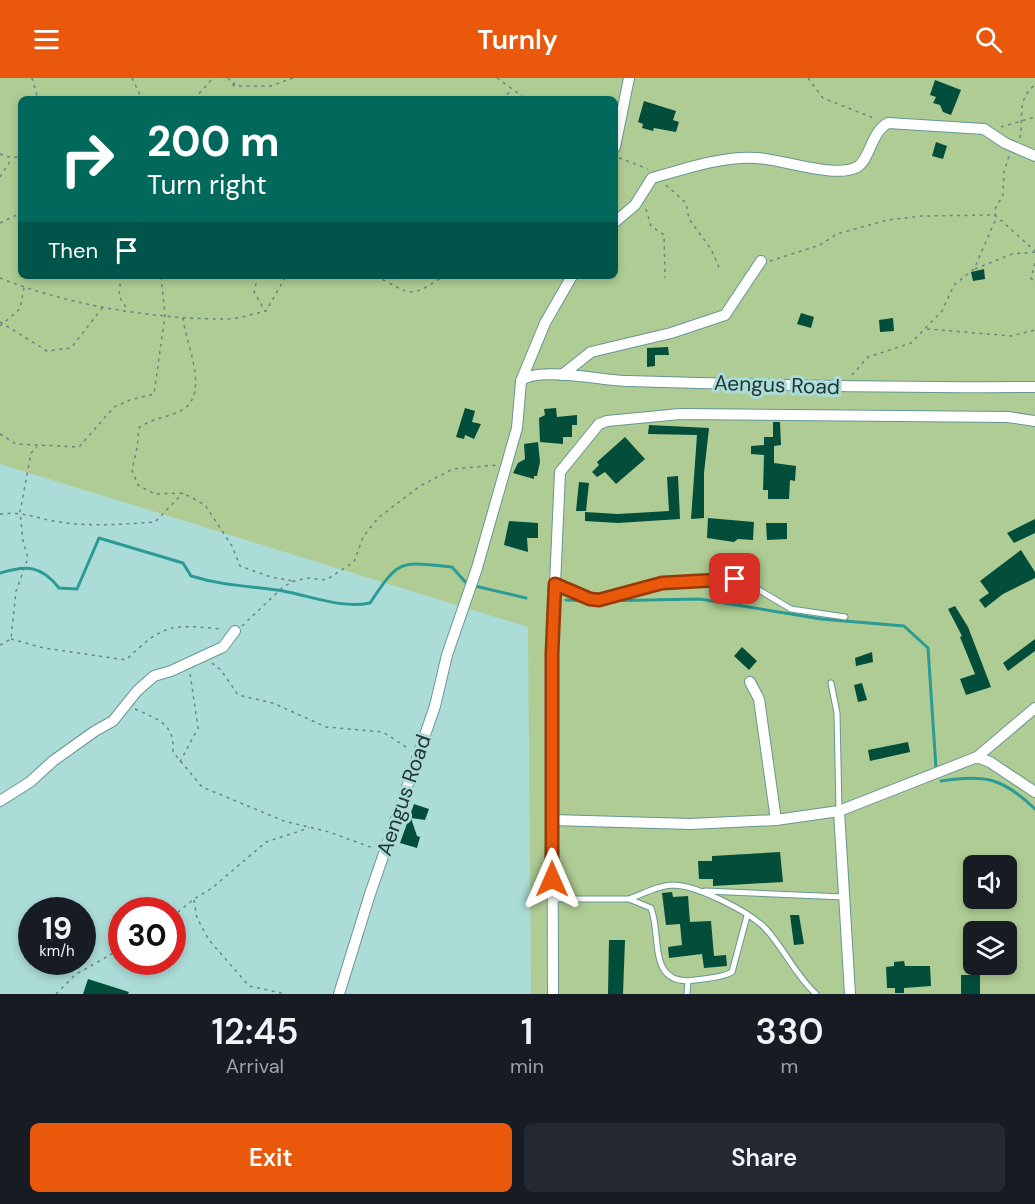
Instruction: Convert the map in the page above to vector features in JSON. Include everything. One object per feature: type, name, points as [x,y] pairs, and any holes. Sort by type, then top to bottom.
[{"type":"street","points":[[618,133],[630,78]]},
{"type":"street","points":[[618,219],[635,204],[640,194],[657,177],[709,163],[755,158],[834,170],[850,170],[860,166],[880,128],[888,123],[984,129],[1013,147],[1035,156]]},
{"type":"street","points":[[562,375],[591,352],[671,333],[725,315],[761,261]]},
{"type":"street","points":[[505,464],[517,428],[521,381],[545,323],[570,279]]},
{"type":"street","name":"Aengus Road","points":[[521,381],[531,375],[562,375],[609,381],[842,387],[1035,387]]},
{"type":"street","points":[[553,994],[552,820],[555,584],[560,472],[599,423],[680,414],[1008,417],[1035,421]]},
{"type":"street","name":"Aengus Road","points":[[339,994],[384,852],[438,696],[447,655],[474,579],[505,464]]},
{"type":"street","points":[[0,801],[30,782],[53,761],[95,731],[113,721],[137,691],[154,676],[204,657],[223,647],[235,631]]},
{"type":"street","points":[[750,682],[759,699],[776,820]]},
{"type":"street","points":[[552,820],[662,824],[776,820],[839,811],[977,757],[1035,708]]},
{"type":"street","points":[[977,757],[990,762],[1035,792]]},
{"type":"street","points":[[839,811],[850,994]]},
{"type":"lane","points":[[555,584],[590,599],[599,600],[662,583],[741,580],[792,609],[845,616]]},
{"type":"lane","points":[[831,683],[837,713],[839,811]]},
{"type":"lane","points":[[552,898],[629,899],[674,885],[700,891],[844,897]]},
{"type":"lane","points":[[700,891],[747,916],[764,928],[803,983],[816,994]]},
{"type":"lane","points":[[629,899],[651,908],[656,921],[662,967],[675,981],[688,981],[732,972],[747,916]]},
{"type":"lane","points":[[687,994],[688,981]]},
{"type":"path","points":[[32,78],[37,96]]},
{"type":"path","points":[[132,78],[141,96]]},
{"type":"path","points":[[197,96],[213,78]]},
{"type":"path","points":[[228,78],[234,86]]},
{"type":"path","points":[[234,86],[236,78]]},
{"type":"path","points":[[234,86],[271,86],[292,78]]},
{"type":"path","points":[[497,78],[521,96]]},
{"type":"path","points":[[808,78],[823,98],[888,123]]},
{"type":"path","points":[[974,269],[995,221],[994,209],[1003,195],[1004,172],[1013,147],[1018,144],[1025,94],[1035,85]]},
{"type":"path","points":[[503,96],[512,90]]},
{"type":"path","points":[[984,129],[1035,117]]},
{"type":"path","points":[[0,154],[12,158],[18,157]]},
{"type":"path","points":[[0,177],[12,158]]},
{"type":"path","points":[[618,158],[657,177],[686,203],[689,219],[711,249],[720,267]]},
{"type":"path","points":[[640,194],[651,226],[664,235],[665,278]]},
{"type":"path","points":[[0,223],[18,214]]},
{"type":"path","points":[[761,261],[765,262],[805,251],[837,234],[887,220],[922,216],[995,215],[1035,251]]},
{"type":"path","points":[[842,387],[868,357],[911,343],[942,311],[954,285],[974,269],[1012,254],[1035,251]]},
{"type":"path","points":[[1035,263],[1031,278],[1035,283]]},
{"type":"path","points":[[0,278],[69,300],[103,307],[183,318],[209,316],[225,319],[266,311],[284,279]]},
{"type":"path","points":[[121,279],[119,296],[127,309]]},
{"type":"path","points":[[0,434],[16,444],[38,447],[79,447],[114,406],[130,399],[154,394],[165,315],[161,279]]},
{"type":"path","points":[[257,279],[254,292],[266,311]]},
{"type":"path","points":[[383,279],[413,292],[422,291],[440,279]]},
{"type":"path","points":[[0,326],[20,309],[25,287]]},
{"type":"path","points":[[2,323],[47,351],[71,348],[103,307]]},
{"type":"path","points":[[183,318],[185,337],[195,359],[193,398],[184,409],[146,423],[139,428],[132,470],[138,485],[155,494],[183,493],[205,505],[232,546],[240,566],[271,577],[294,581],[309,578],[326,580],[354,562],[363,537],[378,518],[440,474],[453,469],[505,464]]},
{"type":"path","points":[[926,329],[1011,336],[1035,330]]},
{"type":"path","points":[[11,639],[16,591],[28,558],[22,541],[20,512],[31,453],[38,447]]},
{"type":"path","points":[[0,514],[20,512],[68,523],[107,526],[154,522],[183,493]]},
{"type":"path","points":[[0,645],[11,639],[44,648],[126,660],[148,639],[179,625],[235,631],[294,581]]},
{"type":"path","points":[[204,657],[221,670],[238,695],[273,704],[326,727],[383,732],[419,755]]},
{"type":"path","points":[[180,762],[198,728],[189,663]]},
{"type":"path","points":[[126,706],[162,721],[174,737],[173,752],[202,787],[284,821],[310,827],[384,852]]},
{"type":"path","points":[[186,906],[212,888],[266,842],[310,827]]},
{"type":"path","points":[[194,899],[196,918],[209,940],[249,986],[286,994]]},
{"type":"path","points":[[56,994],[75,975],[108,956]]},
{"type":"green space","points":[[0,78],[1035,78],[1035,994],[531,994],[528,627],[0,464]]},
{"type":"building","points":[[935,80],[961,90],[951,115],[943,112],[940,105],[933,103],[936,97],[930,95]]},
{"type":"building","points":[[644,101],[676,111],[673,120],[679,122],[676,132],[642,128],[643,124],[638,122]]},
{"type":"building","points":[[936,142],[947,146],[943,159],[932,156]]},
{"type":"building","points":[[984,269],[985,279],[973,281],[971,272]]},
{"type":"building","points":[[801,313],[814,317],[811,328],[797,324]]},
{"type":"building","points":[[893,318],[894,331],[880,332],[879,320]]},
{"type":"building","points":[[668,347],[669,355],[655,355],[655,366],[647,367],[647,348]]},
{"type":"building","points":[[465,408],[475,411],[472,422],[481,424],[474,439],[465,435],[464,439],[456,437]]},
{"type":"building","points":[[556,408],[557,417],[577,415],[577,425],[572,425],[572,437],[563,437],[563,444],[540,442],[539,418],[545,415],[544,409]]},
{"type":"building","points":[[773,422],[780,422],[781,445],[774,446],[774,463],[796,466],[795,481],[790,480],[789,499],[768,499],[768,490],[763,490],[764,455],[751,454],[751,446],[764,445],[764,437],[773,437]]},
{"type":"building","points":[[649,425],[709,428],[704,473],[704,518],[691,519],[697,435],[648,434]]},
{"type":"building","points":[[625,437],[645,459],[616,484],[605,472],[597,477],[592,472],[599,465],[597,462]]},
{"type":"building","points":[[538,442],[540,462],[537,476],[534,476],[534,479],[513,473],[518,463],[525,459],[524,444]]},
{"type":"building","points":[[678,476],[680,519],[618,523],[585,521],[585,512],[618,514],[669,511],[667,477]]},
{"type":"building","points":[[579,482],[589,483],[586,511],[576,511]]},
{"type":"building","points":[[708,518],[754,522],[753,540],[738,539],[734,542],[707,538]]},
{"type":"building","points":[[1035,519],[1035,533],[1014,543],[1007,533]]},
{"type":"building","points":[[509,521],[538,523],[538,538],[527,538],[528,552],[504,545]]},
{"type":"building","points":[[766,523],[787,523],[787,539],[767,540]]},
{"type":"building","points":[[1021,550],[1035,572],[1035,578],[1003,594],[985,608],[979,600],[989,593],[980,581]]},
{"type":"building","points":[[955,606],[968,627],[991,687],[966,695],[960,679],[975,674],[960,637],[962,636],[948,609]]},
{"type":"building","points":[[1035,639],[1035,651],[1008,671],[1003,663]]},
{"type":"building","points":[[742,647],[757,661],[749,670],[734,656]]},
{"type":"building","points":[[872,652],[873,662],[856,666],[855,658]]},
{"type":"building","points":[[862,683],[867,700],[858,702],[854,685]]},
{"type":"building","points":[[908,742],[910,752],[870,761],[868,750]]},
{"type":"building","points":[[414,804],[429,809],[425,820],[411,818],[417,836],[420,837],[417,848],[400,843]]},
{"type":"building","points":[[780,852],[783,882],[713,886],[713,879],[699,879],[698,861],[712,861],[712,856]]},
{"type":"building","points":[[672,892],[673,897],[688,896],[690,922],[711,921],[714,956],[726,955],[727,966],[704,968],[702,954],[669,958],[668,947],[682,945],[680,924],[666,925],[662,893]]},
{"type":"building","points":[[790,915],[799,915],[804,944],[794,945]]},
{"type":"building","points":[[609,940],[625,940],[623,994],[608,994]]},
{"type":"building","points":[[904,961],[905,966],[930,966],[931,986],[904,988],[904,993],[895,993],[895,988],[887,988],[886,967],[894,966],[894,962]]},
{"type":"building","points":[[961,975],[980,975],[980,994],[961,994]]},
{"type":"building","points":[[88,979],[129,992],[128,994],[83,994]]},
{"type":"waterway","points":[[0,573],[25,568],[32,569],[46,575],[59,588],[77,589],[99,538],[183,563],[191,576],[226,584],[283,591],[338,603],[370,603],[395,571],[411,564],[452,567],[468,585]]},
{"type":"waterway","points":[[475,586],[526,598]]},
{"type":"waterway","points":[[598,601],[700,599],[821,619],[904,626],[928,648],[936,768]]},
{"type":"waterway","points":[[566,600],[591,601]]},
{"type":"waterway","points":[[941,781],[970,778],[993,781],[1013,791],[1035,809]]},
{"type":"route","points":[[552,879],[552,653],[555,584],[590,599],[599,600],[662,583],[700,583],[735,579]]}]
